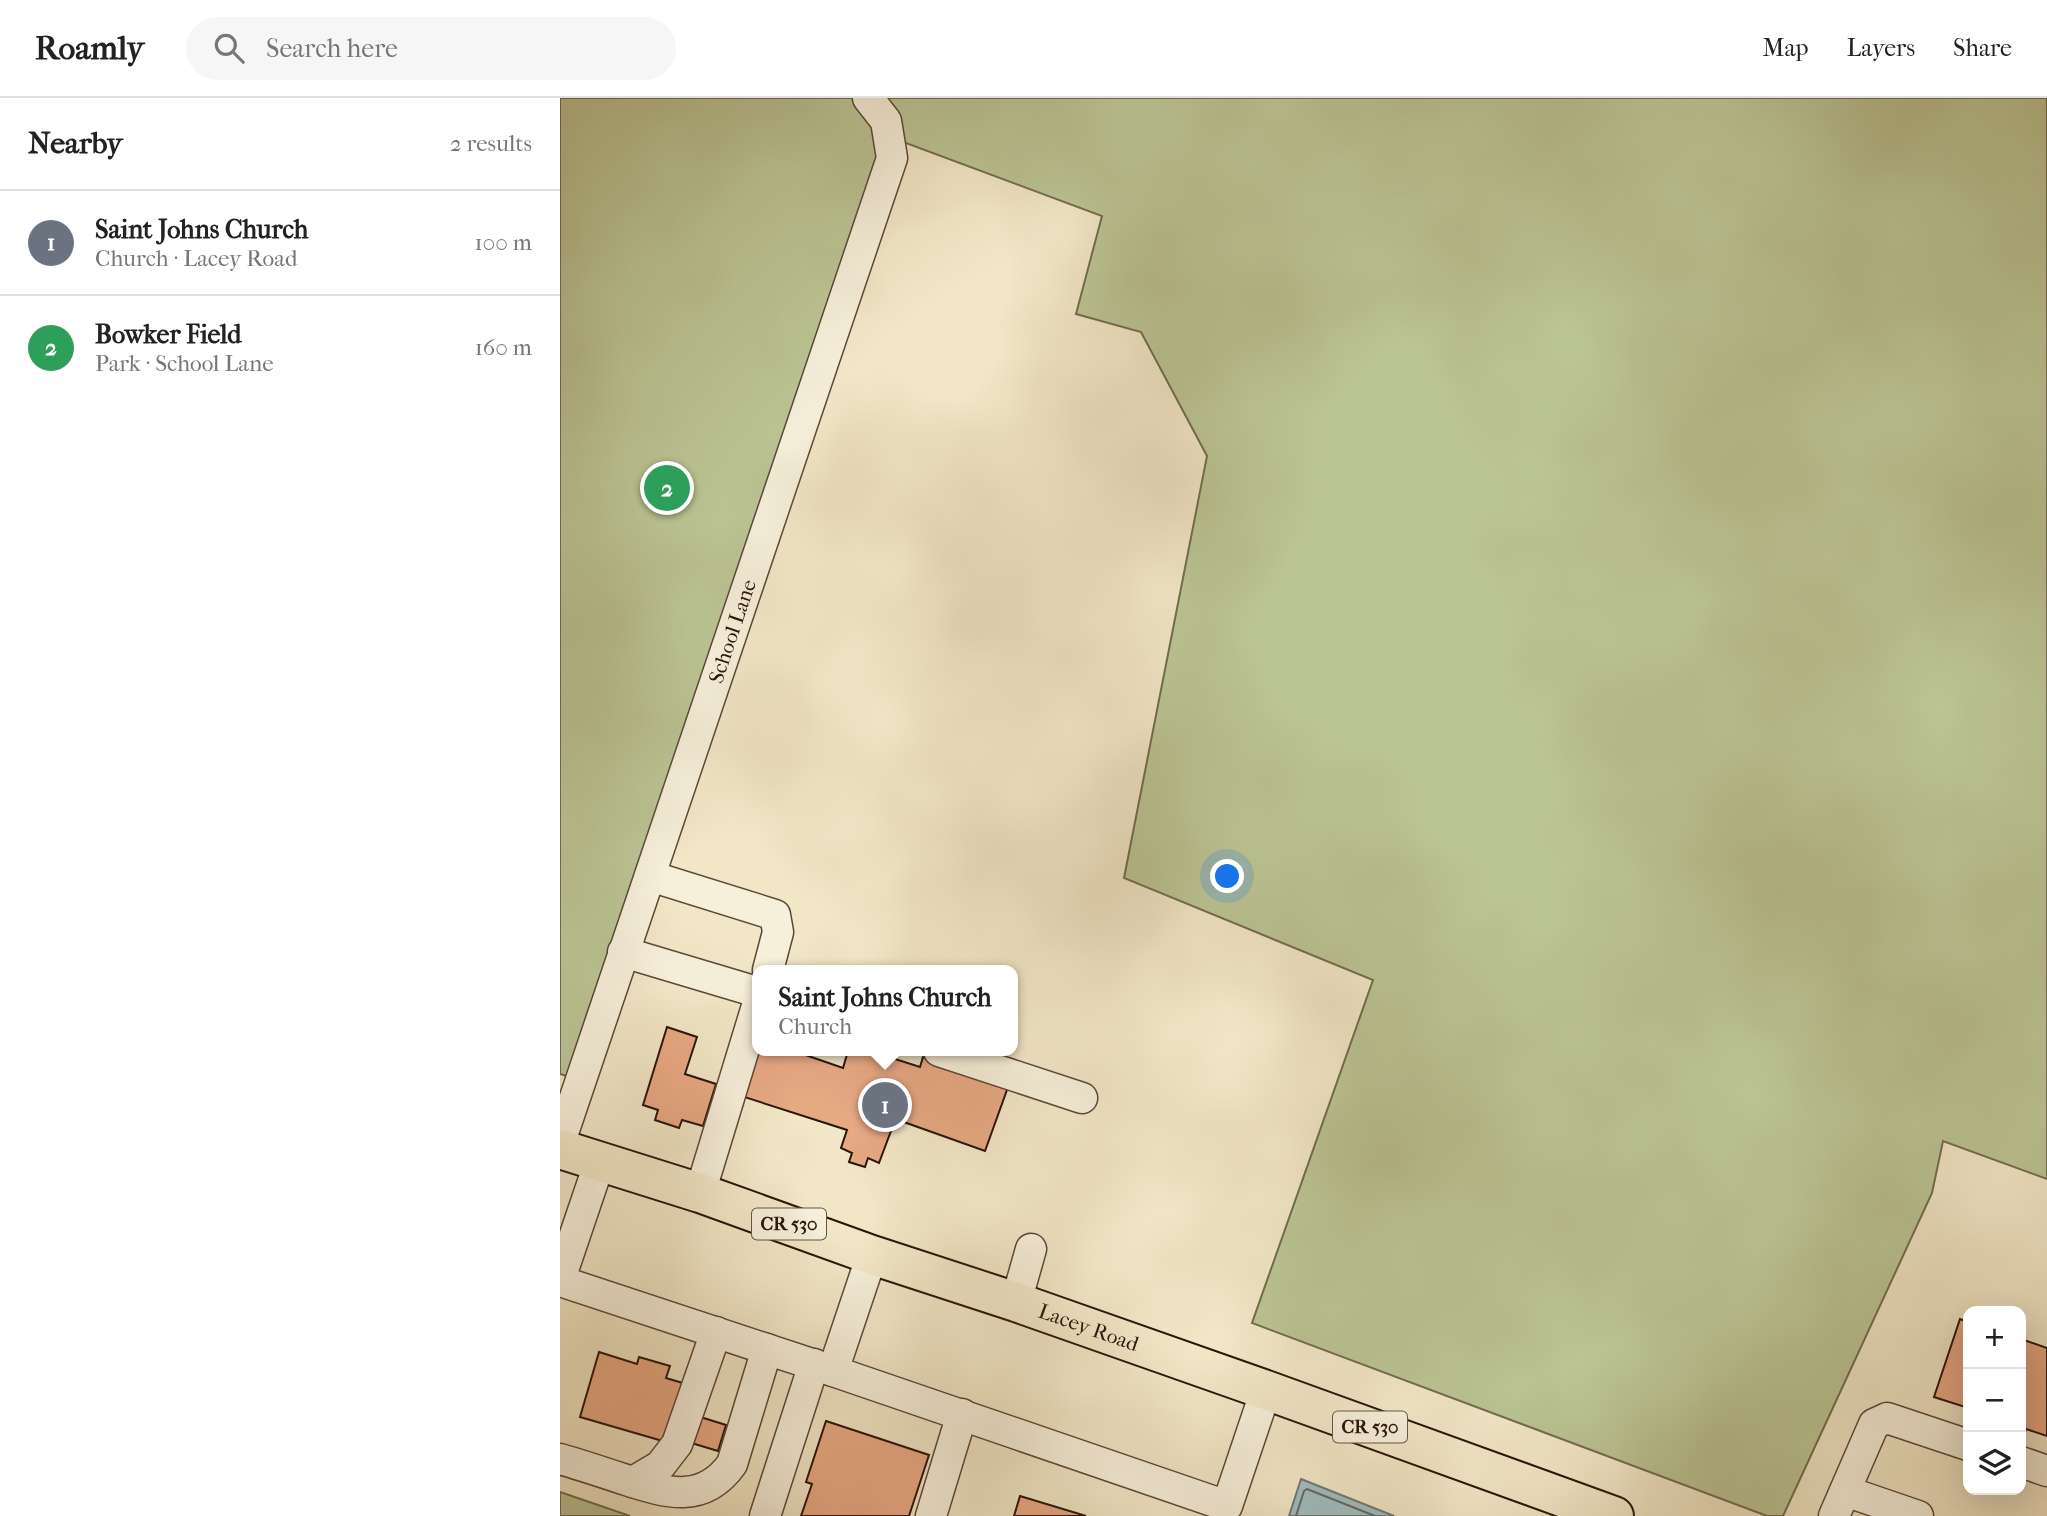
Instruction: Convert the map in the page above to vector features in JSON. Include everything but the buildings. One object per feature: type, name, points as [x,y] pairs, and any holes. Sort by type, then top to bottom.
[{"type":"main road","name":"Lacey Road","points":[[560,1149],[699,1193],[872,1255],[1016,1302],[1614,1516]]},
{"type":"street","name":"School Lane","points":[[560,1142],[892,158],[882,106]]},
{"type":"street","points":[[650,876],[775,915],[778,932],[769,965]]},
{"type":"street","points":[[623,952],[752,991]]},
{"type":"street","points":[[699,1193],[752,1022]]},
{"type":"street","points":[[954,1056],[1082,1098]]},
{"type":"street","points":[[600,1161],[560,1280],[962,1414],[1225,1511],[1266,1390]]},
{"type":"street","points":[[1016,1302],[1031,1250]]},
{"type":"street","points":[[765,1516],[872,1255]]},
{"type":"street","points":[[642,1485],[677,1444],[725,1335]]},
{"type":"street","points":[[560,1458],[675,1493],[696,1491],[715,1482],[732,1464],[766,1349]]},
{"type":"street","points":[[931,1516],[962,1414]]},
{"type":"street","points":[[1919,1516],[1839,1503],[1874,1424],[1887,1419],[1963,1443]]},
{"type":"street","points":[[2026,1464],[2047,1471]]},
{"type":"green space","points":[[560,98],[2047,98],[2047,1179],[1943,1141],[1932,1193],[1783,1516],[1767,1516],[1252,1323],[1373,980],[1124,878],[1207,456],[1141,332],[1076,314],[1102,216],[890,137],[579,1080],[560,1074]]},
{"type":"green space","points":[[560,1492],[630,1516],[560,1516]]},
{"type":"water","points":[[1301,1479],[1394,1516],[1289,1516]]},
{"type":"place","name":"Bowker Field","points":[[667,488]]},
{"type":"place","name":"Saint Johns Church","points":[[885,1105]]}]
